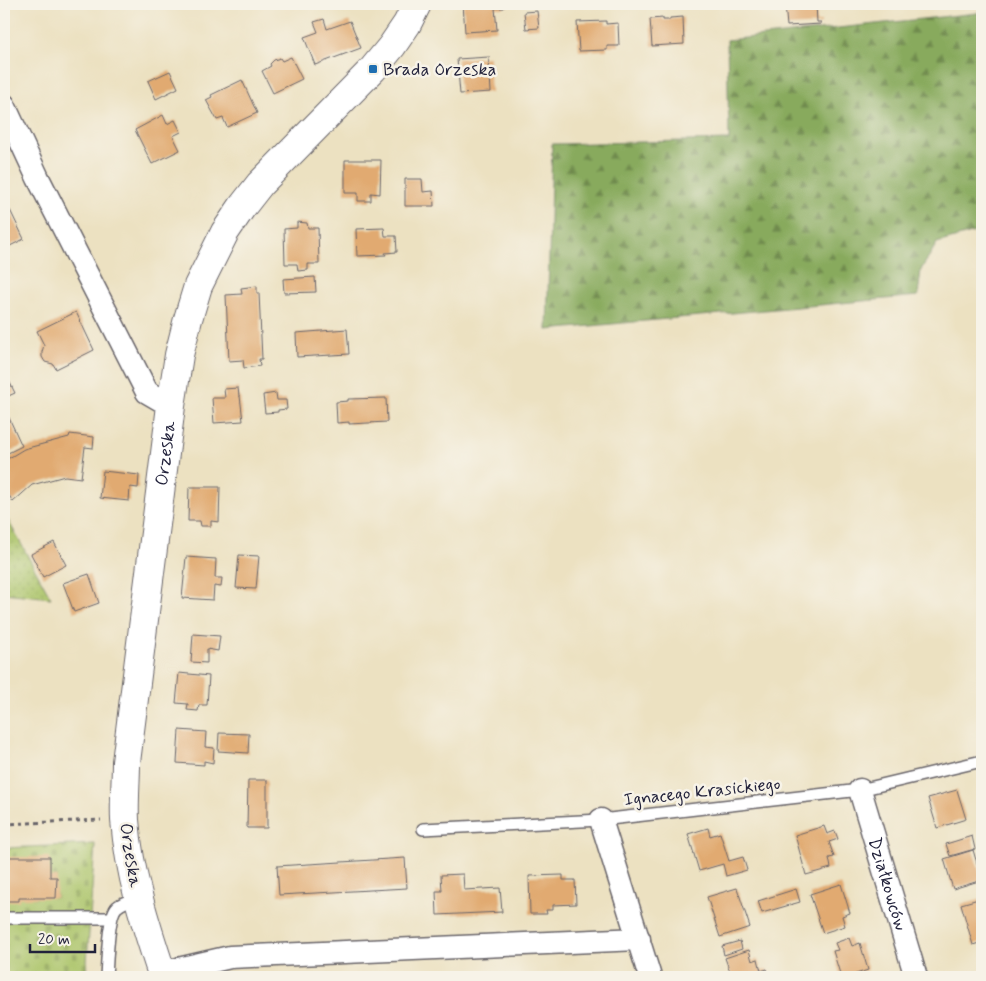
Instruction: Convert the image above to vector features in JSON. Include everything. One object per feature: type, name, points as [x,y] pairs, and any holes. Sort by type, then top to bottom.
[{"type":"street","name":"Orzeska","points":[[162,975],[138,898],[130,860],[125,819],[126,762],[171,406],[179,355],[188,319],[198,286],[225,232],[242,207],[260,184],[373,69],[407,24],[417,4]]},
{"type":"street","points":[[4,105],[38,178],[146,392],[171,406]]},
{"type":"street","name":"Działkowców","points":[[860,790],[916,977]]},
{"type":"street","points":[[601,820],[650,977]]},
{"type":"street","points":[[162,975],[230,957],[639,939]]},
{"type":"lane","name":"Ignacego Krasickiego","points":[[423,830],[601,820],[860,790],[982,761]]},
{"type":"lane","points":[[106,977],[111,918],[115,908],[124,902],[138,898]]},
{"type":"lane","points":[[4,918],[111,918]]},
{"type":"path","points":[[4,824],[125,819]]},
{"type":"green space","points":[[982,11],[982,230],[937,243],[921,270],[918,296],[547,330],[552,144],[729,140],[727,40]]},
{"type":"green space","points":[[4,513],[51,598],[4,593]]},
{"type":"green space","points":[[95,844],[86,977],[4,977],[4,848]]},
{"type":"building","points":[[463,4],[504,4],[504,8],[495,8],[497,30],[465,32]]},
{"type":"building","points":[[785,4],[816,4],[817,22],[821,22],[821,24],[787,26]]},
{"type":"building","points":[[537,11],[539,28],[526,29],[524,12]]},
{"type":"building","points":[[683,17],[684,44],[652,46],[650,19],[663,18],[663,20],[670,20],[670,18]]},
{"type":"building","points":[[324,19],[327,29],[350,21],[361,48],[315,65],[304,37],[318,32],[314,22]]},
{"type":"building","points":[[606,21],[606,24],[618,23],[619,46],[607,46],[607,50],[579,51],[577,22]]},
{"type":"building","points":[[291,57],[302,79],[273,93],[262,71],[271,66],[270,64],[274,60],[280,58],[282,61]]},
{"type":"building","points":[[489,57],[491,92],[460,94],[457,59]]},
{"type":"building","points":[[170,71],[178,88],[156,99],[148,81]]},
{"type":"building","points":[[242,80],[257,113],[227,127],[223,118],[217,120],[206,100],[212,97],[211,95]]},
{"type":"building","points":[[163,115],[167,124],[175,120],[181,132],[173,136],[180,150],[152,164],[135,130]]},
{"type":"building","points":[[345,160],[381,160],[380,194],[371,193],[371,201],[358,201],[358,193],[345,193]]},
{"type":"building","points":[[405,179],[422,179],[423,192],[433,191],[434,206],[405,206]]},
{"type":"building","points":[[10,210],[24,239],[4,249],[4,213]]},
{"type":"building","points":[[297,222],[307,223],[308,228],[318,228],[319,264],[308,264],[308,270],[298,271],[297,264],[285,264],[284,229],[297,228]]},
{"type":"building","points":[[384,228],[385,236],[396,236],[397,252],[385,253],[386,255],[357,256],[356,229]]},
{"type":"building","points":[[315,277],[316,292],[284,293],[283,279]]},
{"type":"building","points":[[257,286],[257,293],[259,293],[262,359],[259,359],[260,366],[244,368],[243,360],[229,361],[226,295],[242,294],[241,288]]},
{"type":"building","points":[[76,312],[94,350],[56,369],[53,364],[45,362],[42,357],[44,345],[37,331]]},
{"type":"building","points":[[347,329],[349,354],[297,357],[296,333]]},
{"type":"building","points":[[6,375],[15,393],[4,398],[4,376]]},
{"type":"building","points":[[238,388],[243,421],[214,423],[212,398],[225,398],[224,389]]},
{"type":"building","points":[[276,393],[277,400],[286,400],[287,409],[265,413],[263,395]]},
{"type":"building","points":[[386,398],[387,422],[337,423],[336,402],[348,401],[348,399]]},
{"type":"building","points":[[4,407],[22,446],[4,455]]},
{"type":"building","points":[[70,434],[94,437],[93,448],[85,447],[81,478],[65,476],[32,485],[13,502],[4,487],[4,461],[24,449],[69,437]]},
{"type":"building","points":[[103,471],[139,475],[138,488],[130,487],[129,501],[100,498]]},
{"type":"building","points":[[189,487],[220,487],[219,522],[211,521],[211,526],[201,526],[200,521],[188,521]]},
{"type":"building","points":[[54,542],[66,565],[43,577],[31,554]]},
{"type":"building","points":[[239,555],[259,556],[256,589],[236,588]]},
{"type":"building","points":[[186,557],[216,559],[215,578],[222,578],[221,587],[214,586],[213,600],[182,598]]},
{"type":"building","points":[[89,574],[99,603],[74,612],[63,583]]},
{"type":"building","points":[[193,634],[220,636],[218,651],[207,649],[207,663],[191,662]]},
{"type":"building","points":[[179,673],[209,676],[207,705],[199,705],[198,711],[187,710],[188,704],[176,703]]},
{"type":"building","points":[[179,730],[206,732],[205,747],[214,748],[213,763],[204,761],[204,765],[177,763]]},
{"type":"building","points":[[219,733],[249,734],[248,753],[218,751]]},
{"type":"building","points":[[248,780],[267,780],[267,828],[247,828]]},
{"type":"building","points":[[957,790],[966,819],[937,828],[928,798]]},
{"type":"building","points":[[824,826],[827,834],[835,831],[838,839],[829,842],[834,857],[829,858],[831,868],[806,875],[795,835]]},
{"type":"building","points":[[708,828],[710,836],[720,833],[729,861],[743,857],[747,870],[726,876],[723,864],[699,871],[688,834]]},
{"type":"building","points":[[972,836],[975,849],[950,856],[946,844]]},
{"type":"building","points":[[973,850],[982,880],[953,889],[944,859]]},
{"type":"building","points":[[6,857],[50,857],[50,877],[57,877],[56,898],[19,898],[19,901],[5,901]]},
{"type":"building","points":[[405,858],[407,888],[279,895],[277,866]]},
{"type":"building","points":[[463,874],[464,890],[500,888],[502,912],[437,915],[436,891],[442,891],[441,875]]},
{"type":"building","points":[[563,875],[563,880],[575,880],[576,904],[553,905],[553,910],[546,910],[547,914],[530,914],[529,876]]},
{"type":"building","points":[[841,884],[850,913],[842,916],[845,926],[823,933],[810,894]]},
{"type":"building","points":[[737,888],[750,927],[720,937],[707,897]]},
{"type":"building","points":[[796,889],[800,902],[762,913],[758,901]]},
{"type":"building","points":[[982,898],[982,942],[973,945],[961,904]]},
{"type":"building","points":[[849,938],[852,946],[860,943],[868,970],[847,977],[841,977],[833,951],[838,950],[835,943]]},
{"type":"building","points":[[740,941],[742,949],[724,955],[722,946]]},
{"type":"building","points":[[749,950],[752,961],[758,959],[761,971],[767,969],[770,977],[732,977],[725,958]]},
{"type":"place","name":"Brada Orzeska","points":[[373,69]]}]
